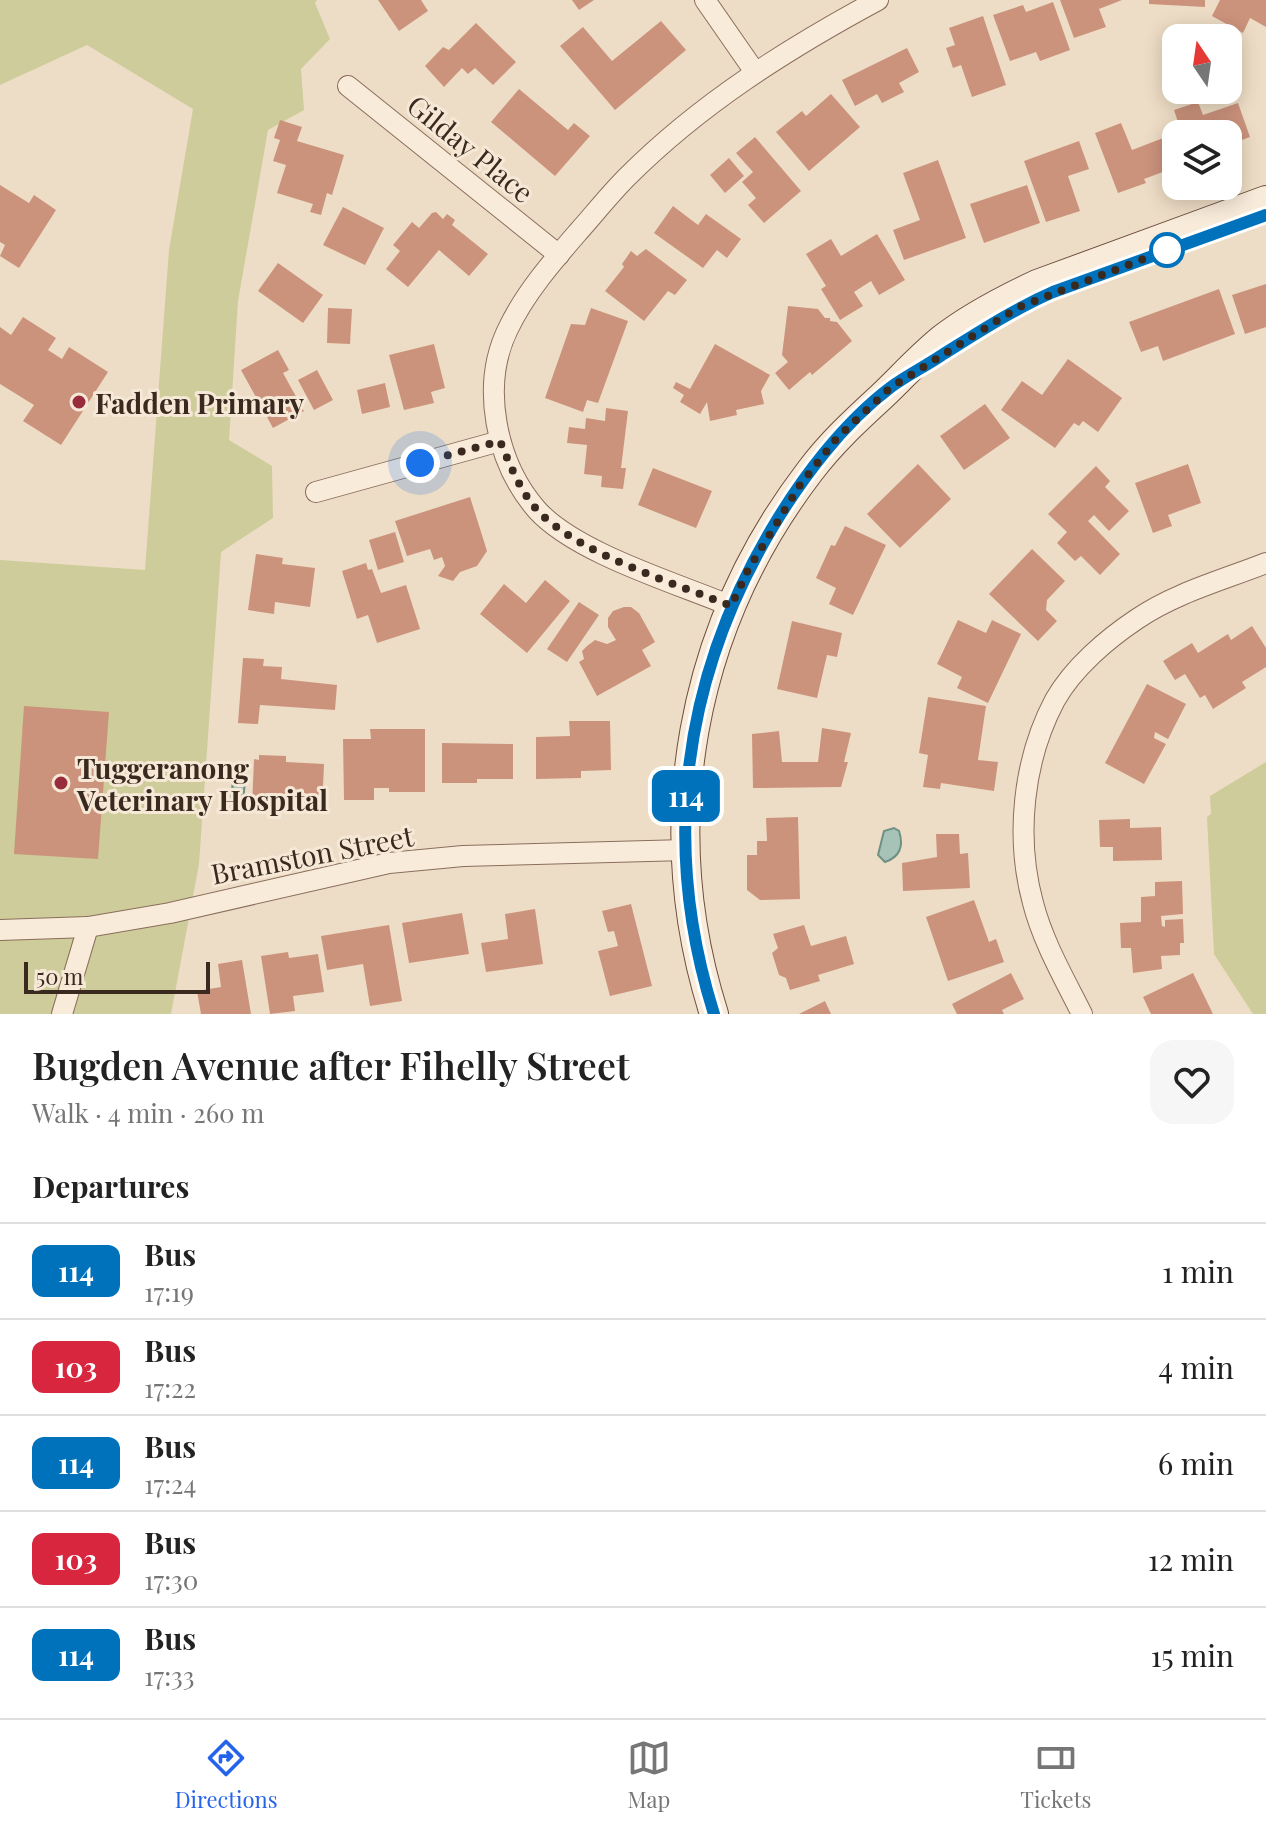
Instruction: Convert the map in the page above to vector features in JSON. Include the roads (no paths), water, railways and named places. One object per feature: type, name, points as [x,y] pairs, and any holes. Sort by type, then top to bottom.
[{"type":"street","points":[[705,0],[755,72]]},
{"type":"street","points":[[731,606],[597,551],[565,535],[537,510],[515,478],[500,441],[494,403],[496,366],[507,331],[524,301],[559,255],[636,168],[676,132],[755,72],[794,46],[878,0]]},
{"type":"street","name":"Gilday Place","points":[[348,86],[559,255]]},
{"type":"street","points":[[714,1014],[703,981],[692,916],[686,850],[688,765],[694,723],[709,663],[731,606],[788,501],[837,438],[943,338],[1016,301],[1266,200]]},
{"type":"street","points":[[1118,261],[1266,215]]},
{"type":"street","points":[[316,492],[500,441]]},
{"type":"street","points":[[1082,1014],[1050,951],[1033,903],[1025,864],[1023,810],[1038,746],[1056,700],[1079,668],[1137,618],[1179,597],[1266,563]]},
{"type":"street","name":"Bramston Street","points":[[0,930],[88,927],[138,919],[389,863],[463,856],[686,850]]},
{"type":"street","points":[[62,1014],[88,927]]},
{"type":"place","name":"Fadden Primary","points":[[79,402]]},
{"type":"place","name":"Tuggeranong Veterinary Hospital","points":[[61,783]]}]
